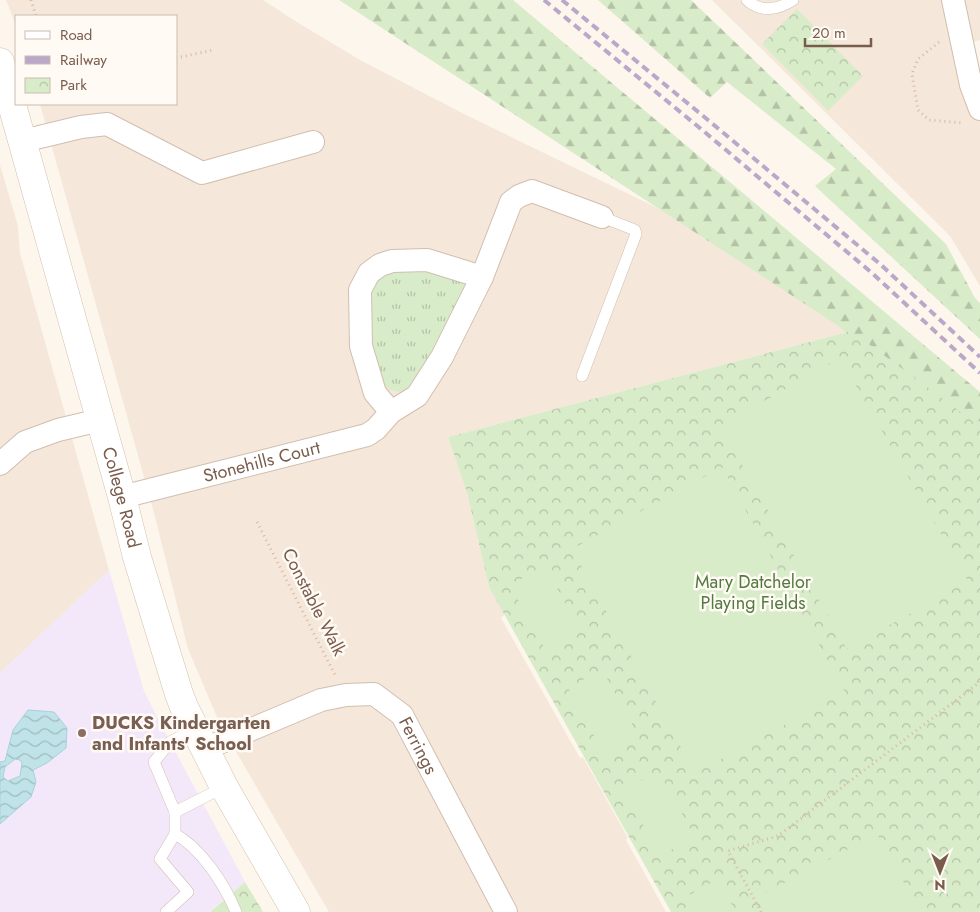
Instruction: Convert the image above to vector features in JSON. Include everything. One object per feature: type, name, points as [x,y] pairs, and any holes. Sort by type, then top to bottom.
[{"type":"street","points":[[953,0],[971,85],[972,116]]},
{"type":"street","name":"College Road","points":[[0,62],[122,497],[137,557],[179,694],[224,787],[296,912]]},
{"type":"street","points":[[23,140],[81,127],[108,124],[202,173],[313,142]]},
{"type":"street","name":"Stonehills Court","points":[[122,497],[367,435],[376,429],[391,412],[417,396],[442,357],[482,277],[511,202],[519,196],[532,191],[602,217]]},
{"type":"street","points":[[391,412],[375,393],[361,346],[360,290],[369,273],[380,265],[392,261],[427,260],[482,277]]},
{"type":"street","points":[[0,464],[25,442],[58,430],[100,420]]},
{"type":"street","name":"Ferrings","points":[[200,739],[321,700],[346,695],[374,694],[402,715],[506,912]]},
{"type":"lane","points":[[747,0],[753,6],[775,10],[793,0]]},
{"type":"lane","points":[[582,376],[636,234],[635,230],[602,217]]},
{"type":"lane","points":[[166,912],[188,892],[160,859],[174,834],[174,812],[154,762],[170,742],[200,739]]},
{"type":"lane","points":[[174,812],[224,787]]},
{"type":"lane","points":[[174,834],[183,839],[199,854],[228,896],[236,912]]},
{"type":"path","points":[[32,0],[36,15]]},
{"type":"path","points":[[940,42],[918,59],[912,74],[918,110],[929,120],[972,116]]},
{"type":"path","points":[[178,58],[213,50]]},
{"type":"path","name":"Constable Walk","points":[[257,522],[346,695]]},
{"type":"path","points":[[761,912],[728,850],[778,836],[980,682]]},
{"type":"shaded area","points":[[6,0],[263,0],[362,61],[466,115],[674,216],[851,331],[448,437],[467,493],[489,587],[505,614],[501,618],[580,758],[583,757],[666,912],[329,912],[220,724],[188,649],[154,513],[40,105],[178,105],[178,15],[15,15],[15,23]]},
{"type":"shaded area","points":[[712,0],[980,0],[980,40],[960,45],[980,106],[980,286],[950,236]]},
{"type":"shaded area","points":[[0,165],[18,226],[20,253],[109,570],[0,673]]},
{"type":"shaded area","name":"DUCKS Kindergarten and Infants' School","points":[[109,570],[144,691],[245,882],[209,912],[0,912],[0,673]]},
{"type":"green space","points":[[339,0],[513,0],[980,392],[980,450],[837,325]]},
{"type":"green space","points":[[598,0],[691,0],[946,244],[975,298],[980,303],[980,339],[815,186],[836,169],[727,82],[710,98]]},
{"type":"green space","points":[[797,9],[863,76],[828,111],[762,44]]},
{"type":"green space","points":[[401,269],[422,269],[464,283],[464,290],[440,346],[411,387],[401,392],[393,391],[383,386],[373,367],[367,314],[371,288],[380,275]]},
{"type":"green space","name":"Mary Datchelor Playing Fields","points":[[851,331],[980,427],[980,912],[671,912],[489,587],[467,493],[448,437]]},
{"type":"green space","points":[[840,358],[968,581],[847,649],[720,426]]},
{"type":"green space","points":[[722,467],[845,692],[695,773],[572,549]]},
{"type":"green space","points":[[545,566],[581,632],[546,651],[510,585]]},
{"type":"green space","points":[[602,669],[638,735],[604,754],[568,688]]},
{"type":"green space","points":[[658,771],[695,837],[660,856],[624,790]]},
{"type":"green space","points":[[877,834],[920,912],[769,912],[760,896]]},
{"type":"green space","points":[[718,879],[736,912],[691,912],[684,898]]},
{"type":"green space","points":[[245,882],[263,912],[210,912]]},
{"type":"water","points":[[28,710],[54,712],[67,728],[66,748],[47,763],[33,770],[36,782],[31,797],[0,824],[0,762],[5,761],[13,730]],"holes":[[[15,759],[20,760],[22,763],[20,776],[8,781],[3,777],[5,767]]]},
{"type":"railway","points":[[544,0],[872,273],[980,373]]},
{"type":"railway","points":[[562,0],[880,264],[980,357]]},
{"type":"place","name":"DUCKS Kindergarten and Infants' School","points":[[82,733]]}]
